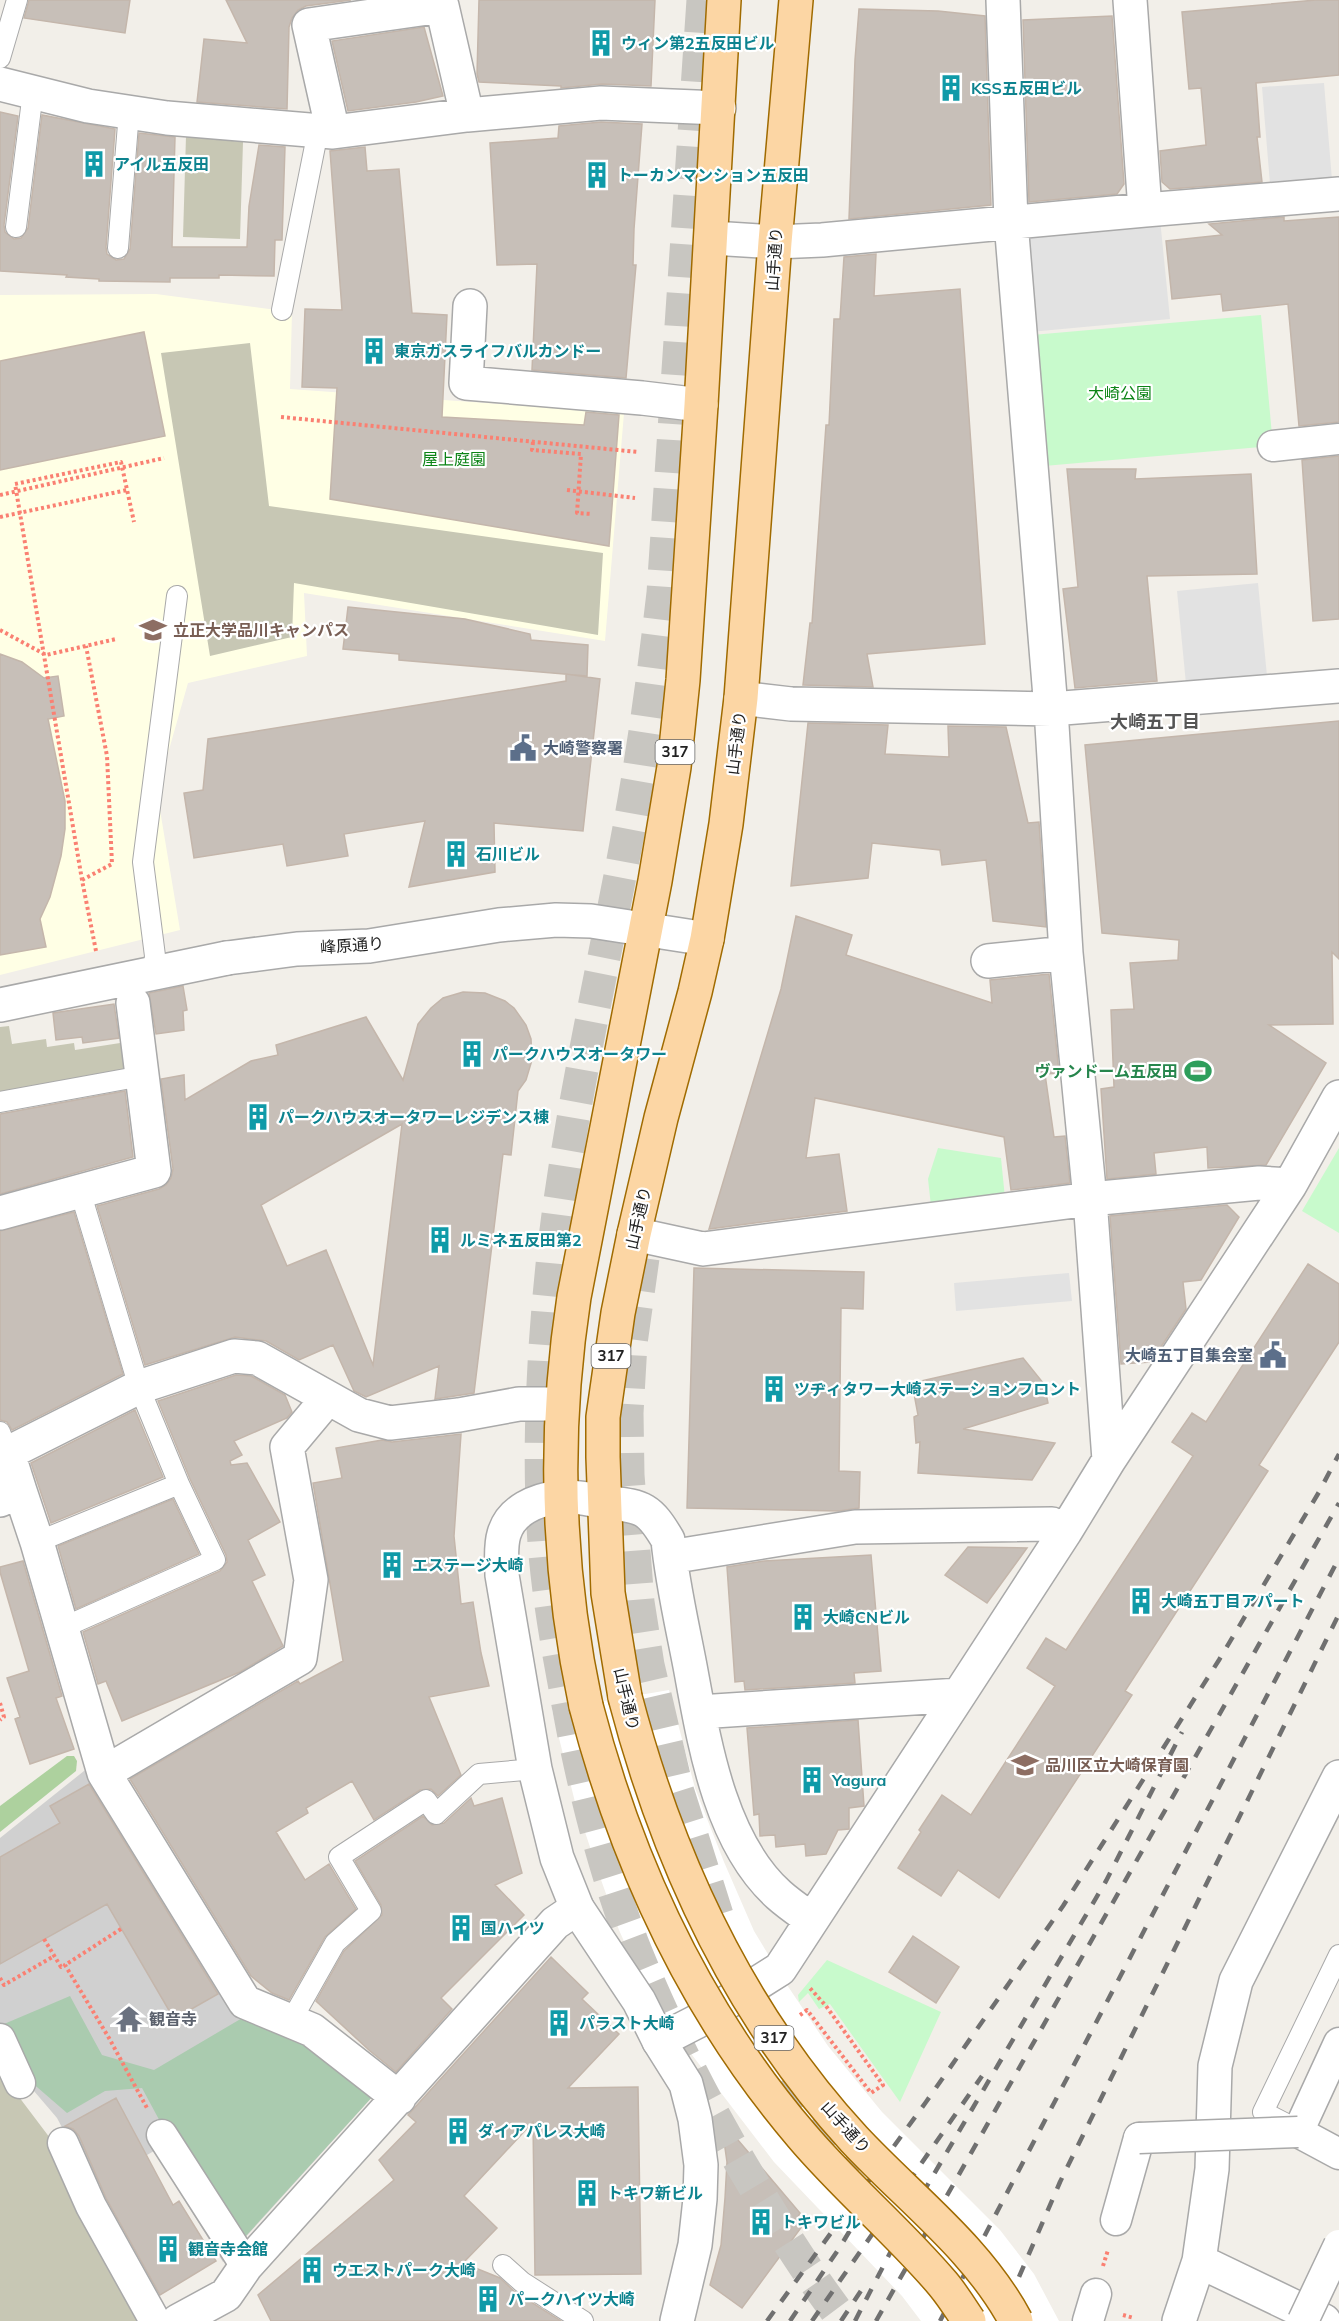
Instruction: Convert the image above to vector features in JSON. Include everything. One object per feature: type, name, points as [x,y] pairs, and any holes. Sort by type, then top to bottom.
[{"type":"main road","name":"317","points":[[724,0],[712,238],[683,680],[665,826],[566,1350],[560,1496],[566,1588],[573,1646],[586,1706],[613,1799],[649,1893],[670,1938],[743,2061],[833,2172],[943,2285],[969,2321]]},
{"type":"main road","name":"山手通り","points":[[796,0],[775,242],[741,698],[726,824],[707,939],[695,993],[661,1118],[618,1313],[603,1417],[608,1593],[626,1697],[654,1796],[688,1884],[728,1963],[771,2034],[824,2104],[854,2139],[960,2243],[988,2275],[1016,2321]]},
{"type":"street","points":[[1004,0],[1011,222],[1051,709],[1066,953],[1090,1199],[1109,1460]]},
{"type":"street","points":[[1130,0],[1145,210]]},
{"type":"street","points":[[326,131],[309,25],[442,6],[467,116]]},
{"type":"street","points":[[0,84],[88,106],[167,118],[326,131],[601,103],[719,108]]},
{"type":"street","points":[[712,238],[775,242],[822,240],[1339,194]]},
{"type":"street","points":[[470,306],[466,383],[701,405]]},
{"type":"street","points":[[1273,446],[1339,439]]},
{"type":"street","points":[[741,698],[791,704],[1051,709],[1339,686]]},
{"type":"street","name":"峰原通り","points":[[0,1005],[227,958],[297,949],[369,946],[499,925],[556,920],[591,921],[707,939]]},
{"type":"street","points":[[988,961],[1066,953]]},
{"type":"street","points":[[0,1213],[154,1171],[133,1003]]},
{"type":"street","points":[[659,2041],[696,2022],[780,1969],[1290,1185],[1339,1098]]},
{"type":"street","points":[[634,1234],[704,1249],[1090,1199],[1259,1184],[1290,1185]]},
{"type":"street","points":[[399,2098],[312,2030],[245,2002],[104,1773],[37,1542],[10,1496],[4,1443],[139,1387],[234,1356],[257,1358],[359,1415],[390,1423],[459,1415],[519,1404],[562,1404]]},
{"type":"street","points":[[104,1773],[300,1658],[311,1580],[286,1447],[328,1398]]},
{"type":"street","points":[[677,2321],[695,2245],[700,2165],[695,2119],[686,2084],[659,2041],[639,2001],[577,1908],[557,1858],[535,1769],[502,1575],[501,1554],[504,1533],[513,1516],[528,1505],[560,1496],[605,1502],[640,1507],[658,1523],[668,1540],[699,1712],[719,1797],[736,1835],[755,1866],[778,1894],[812,1920]]},
{"type":"street","points":[[670,1557],[855,1527],[1052,1524],[1065,1533]]},
{"type":"street","points":[[699,1712],[959,1695]]},
{"type":"street","points":[[1179,2321],[1199,2261],[1212,2169],[1215,2066],[1236,1981],[1339,1777]]},
{"type":"street","points":[[178,2321],[226,2295],[246,2266],[555,1923],[577,1908]]},
{"type":"street","points":[[0,2039],[20,2083]]},
{"type":"street","points":[[657,2321],[681,2243],[686,2205],[686,2167],[674,2089],[659,2041]]},
{"type":"street","points":[[1298,2132],[1339,2043]]},
{"type":"street","points":[[1116,2220],[1139,2138],[1298,2132],[1339,2152]]},
{"type":"street","points":[[162,2135],[246,2266]]},
{"type":"street","points":[[63,2143],[91,2206],[155,2321]]},
{"type":"street","points":[[1199,2261],[1313,2319],[1339,2245]]},
{"type":"lane","points":[[0,58],[18,0]]},
{"type":"lane","points":[[16,227],[33,92]]},
{"type":"lane","points":[[118,248],[129,112]]},
{"type":"lane","points":[[282,310],[326,131]]},
{"type":"lane","points":[[153,974],[155,956],[142,862],[177,596]]},
{"type":"lane","points":[[0,1102],[142,1076]]},
{"type":"lane","points":[[62,1628],[215,1560],[179,1484],[139,1387],[80,1191]]},
{"type":"lane","points":[[37,1542],[179,1484]]},
{"type":"lane","points":[[291,2021],[335,1943],[371,1911],[339,1857],[426,1800],[436,1815],[479,1774],[535,1769]]},
{"type":"lane","points":[[1339,1955],[1263,2112],[1339,2152]]},
{"type":"lane","points":[[503,2265],[522,2282],[583,2321]]},
{"type":"lane","points":[[1313,2319],[1339,2265]]},
{"type":"path","points":[[280,417],[638,452]]},
{"type":"path","points":[[533,442],[532,450],[581,454],[577,513],[584,514],[592,514],[579,514],[579,502],[579,491]]},
{"type":"path","points":[[0,495],[164,458]]},
{"type":"path","points":[[97,958],[15,484],[121,462],[134,522]]},
{"type":"path","points":[[0,517],[127,490]]},
{"type":"path","points":[[567,490],[634,498]]},
{"type":"path","points":[[0,630],[46,655],[116,639]]},
{"type":"path","points":[[82,880],[112,864],[107,756],[86,646]]},
{"type":"path","points":[[0,1703],[4,1717],[0,1720]]},
{"type":"path","points":[[44,1939],[61,1967],[121,1929]]},
{"type":"path","points":[[0,1978],[4,1985],[54,1956]]},
{"type":"path","points":[[65,1965],[109,2038],[162,2135]]},
{"type":"path","points":[[794,2018],[807,2010],[871,2093],[883,2085],[826,2006],[807,1984]]},
{"type":"path","points":[[1092,2308],[1116,2220]]},
{"type":"shaded area","points":[[1324,83],[1332,180],[1270,184],[1262,87]]},
{"type":"shaded area","points":[[186,136],[243,142],[240,239],[183,237]]},
{"type":"shaded area","points":[[1160,219],[1170,319],[1030,332],[1020,233]]},
{"type":"shaded area","name":"立正大学品川キャンパス","points":[[156,294],[292,312],[290,389],[624,413],[605,641],[304,593],[307,656],[188,683],[157,792],[180,930],[0,975],[0,295]]},
{"type":"shaded area","points":[[250,343],[269,506],[603,553],[598,635],[294,583],[292,637],[210,656],[161,353]]},
{"type":"shaded area","points":[[1258,583],[1267,676],[1186,684],[1177,591]]},
{"type":"shaded area","points":[[9,1026],[12,1044],[46,1039],[47,1047],[74,1043],[75,1050],[133,1041],[134,1072],[0,1093],[0,1027]]},
{"type":"shaded area","points":[[1069,1273],[1072,1301],[956,1311],[954,1283]]},
{"type":"shaded area","name":"観音寺","points":[[89,1767],[241,2009],[373,2096],[223,2262],[154,2151],[93,2186],[57,2118],[28,2084],[0,2024],[0,1838]]},
{"type":"shaded area","points":[[70,1996],[102,2055],[154,2070],[249,2014],[316,2047],[373,2096],[245,2237],[163,2127],[142,2088],[105,2091],[67,2113],[30,2081],[4,2024]]},
{"type":"shaded area","points":[[0,2062],[16,2093],[53,2142],[141,2321],[0,2321]]},
{"type":"green space","name":"大崎公園","points":[[1261,315],[1273,446],[1044,466],[1032,335]]},
{"type":"green space","points":[[938,1148],[1001,1158],[1005,1198],[931,1206],[928,1179]]},
{"type":"green space","points":[[1339,1148],[1339,1233],[1302,1211]]},
{"type":"green space","points":[[67,1756],[74,1756],[77,1761],[76,1771],[0,1832],[0,1806]]},
{"type":"green space","points":[[827,1960],[941,2012],[900,2102],[830,2004],[819,2009],[808,1993],[799,2002],[798,1995]]},
{"type":"pier","points":[[669,1690],[695,1788],[724,1862],[754,1931],[783,1979],[828,2046],[882,2112],[1000,2230],[1034,2274],[1059,2321],[921,2321],[902,2296],[774,2162],[689,2051],[642,1982],[619,1930],[575,1802],[552,1710]]},
{"type":"building","points":[[29,0],[130,0],[125,33],[24,18]]},
{"type":"building","points":[[226,0],[351,0],[306,6],[298,10],[292,18],[289,27],[287,109],[197,102],[204,39],[247,43]]},
{"type":"building","points":[[479,0],[655,0],[651,86],[602,84],[561,88],[561,86],[479,82],[477,74]]},
{"type":"building","points":[[1339,0],[1339,75],[1256,83],[1260,137],[1257,137],[1262,182],[1170,189],[1162,182],[1160,151],[1206,145],[1201,88],[1189,89],[1182,12]]},
{"type":"building","name":"KSS五反田ビル","points":[[859,9],[938,11],[985,16],[991,205],[849,219]]},
{"type":"building","points":[[1112,16],[1124,184],[1117,194],[1029,202],[1023,20]]},
{"type":"building","points":[[424,27],[443,96],[348,111],[332,41]]},
{"type":"building","points":[[0,112],[18,116],[4,225],[5,232],[14,239],[21,238],[28,228],[42,115],[115,129],[106,247],[107,254],[116,260],[124,259],[130,249],[139,133],[175,137],[172,247],[247,247],[249,206],[259,145],[285,147],[282,240],[275,240],[274,276],[219,275],[219,278],[170,278],[170,282],[99,281],[99,279],[66,277],[67,275],[0,271]]},
{"type":"building","points":[[601,122],[642,124],[634,229],[633,265],[636,265],[626,378],[532,370],[537,264],[497,265],[490,143],[558,138],[559,126]]},
{"type":"building","points":[[365,147],[367,171],[399,169],[412,313],[447,315],[442,417],[584,425],[586,412],[619,415],[609,546],[330,499],[337,388],[302,387],[305,309],[342,310],[330,151]]},
{"type":"building","points":[[1284,217],[1284,221],[1339,217],[1339,422],[1299,426],[1288,304],[1223,311],[1221,294],[1172,299],[1166,241],[1222,235],[1209,224]]},
{"type":"building","points":[[876,254],[874,296],[960,289],[985,644],[867,654],[873,687],[803,685],[810,623],[812,623],[826,425],[829,425],[834,319],[840,319],[844,257]]},
{"type":"building","points":[[144,332],[165,436],[0,470],[0,361]]},
{"type":"building","points":[[1339,456],[1339,619],[1313,621],[1302,460]]},
{"type":"building","points":[[1067,469],[1136,469],[1135,479],[1251,474],[1257,574],[1147,576],[1157,681],[1075,688],[1063,589],[1078,587]]},
{"type":"building","points":[[348,607],[465,619],[530,634],[531,640],[588,645],[587,676],[399,660],[399,654],[343,649]]},
{"type":"building","points":[[0,654],[22,662],[44,678],[58,676],[64,716],[48,719],[65,801],[65,829],[61,856],[50,897],[40,919],[46,947],[0,955]]},
{"type":"building","points":[[566,674],[600,679],[583,831],[494,823],[495,872],[409,887],[425,821],[344,834],[348,856],[287,866],[283,844],[194,858],[184,793],[203,790],[208,739],[566,681]]},
{"type":"building","points":[[1339,721],[1339,959],[1332,952],[1333,1024],[1269,1025],[1326,1063],[1266,1165],[1208,1168],[1207,1147],[1154,1153],[1156,1174],[1107,1179],[1101,1089],[1114,1087],[1111,1010],[1134,1009],[1130,963],[1178,960],[1179,940],[1102,933],[1085,745]]},
{"type":"building","points":[[808,723],[888,725],[885,754],[949,757],[948,726],[1006,727],[1028,823],[1039,822],[1046,927],[993,921],[986,860],[942,865],[940,850],[872,843],[868,878],[791,886]]},
{"type":"building","points":[[796,916],[852,935],[846,955],[992,1003],[990,980],[1049,974],[1059,1073],[1045,1074],[1054,1137],[1065,1136],[1070,1183],[1011,1190],[1004,1137],[815,1098],[806,1158],[839,1154],[847,1211],[709,1229],[781,989]]},
{"type":"building","points":[[183,986],[187,1010],[183,1011],[184,1030],[156,1034],[149,993]]},
{"type":"building","points":[[463,992],[485,993],[505,1001],[514,1008],[526,1025],[531,1039],[532,1060],[526,1080],[518,1091],[511,1155],[503,1154],[474,1393],[435,1399],[439,1366],[366,1397],[354,1391],[333,1345],[299,1360],[266,1341],[235,1337],[145,1365],[97,1206],[159,1189],[171,1178],[173,1169],[161,1079],[184,1075],[185,1100],[251,1061],[278,1055],[276,1045],[366,1017],[403,1080],[418,1024],[443,998]],"holes":[[[402,1124],[373,1365],[326,1250],[287,1266],[261,1205]]]},
{"type":"building","points":[[114,1004],[119,1038],[83,1043],[82,1037],[56,1040],[53,1013]]},
{"type":"building","points":[[125,1091],[133,1157],[0,1194],[0,1114]]},
{"type":"building","points":[[1227,1205],[1239,1217],[1201,1280],[1183,1282],[1186,1309],[1151,1362],[1121,1364],[1110,1216]]},
{"type":"building","points":[[74,1212],[123,1374],[12,1430],[7,1422],[0,1420],[0,1231]]},
{"type":"building","name":"大崎五丁目アパート","points":[[1308,1264],[1339,1284],[1339,1342],[1259,1465],[1268,1471],[1125,1691],[1132,1695],[999,1898],[958,1870],[941,1896],[898,1868],[921,1832],[919,1830],[942,1795],[971,1815],[1055,1686],[1027,1668],[1046,1638],[1066,1650],[1193,1456],[1172,1442],[1192,1413],[1206,1422]]},
{"type":"building","name":"ツヂィタワー大崎ステーションフロント","points":[[694,1268],[864,1272],[863,1309],[841,1308],[839,1471],[860,1472],[859,1508],[839,1511],[687,1508]]},
{"type":"building","points":[[1023,1358],[1044,1384],[1048,1403],[963,1429],[1055,1443],[1032,1480],[918,1473],[920,1442],[916,1443],[914,1417],[918,1415],[912,1383]]},
{"type":"building","points":[[236,1375],[251,1376],[285,1395],[292,1412],[287,1418],[234,1441],[242,1455],[230,1461],[231,1465],[247,1463],[280,1522],[248,1540],[265,1575],[252,1581],[283,1646],[240,1672],[122,1721],[106,1681],[98,1684],[83,1632],[220,1571],[227,1562],[226,1555],[190,1479],[158,1401]]},
{"type":"building","points":[[135,1410],[163,1477],[51,1523],[31,1463]]},
{"type":"building","points":[[461,1434],[454,1536],[461,1604],[473,1602],[489,1686],[429,1697],[461,1775],[438,1796],[431,1789],[420,1790],[374,1820],[352,1781],[306,1808],[308,1813],[276,1832],[305,1880],[329,1864],[356,1909],[325,1937],[289,2000],[272,1993],[251,1976],[130,1779],[298,1681],[300,1684],[343,1661],[313,1483],[342,1478],[336,1448],[382,1440],[392,1442]]},
{"type":"building","points":[[173,1499],[199,1554],[76,1609],[58,1546]]},
{"type":"building","points":[[968,1547],[1027,1548],[987,1603],[945,1575]]},
{"type":"building","name":"大崎CNビル","points":[[871,1555],[881,1671],[854,1673],[855,1683],[745,1690],[744,1681],[735,1682],[727,1567],[764,1561]]},
{"type":"building","points":[[23,1561],[62,1696],[56,1698],[74,1749],[30,1764],[15,1719],[20,1717],[7,1678],[29,1671],[0,1572],[0,1567]]},
{"type":"building","name":"Yagura","points":[[858,1720],[864,1806],[849,1808],[849,1829],[838,1830],[826,1854],[806,1856],[805,1844],[776,1847],[775,1835],[760,1836],[759,1814],[754,1815],[747,1728]]},
{"type":"building","points":[[89,1784],[218,1994],[174,2019],[107,1904],[0,1964],[0,1857],[60,1823],[50,1806]]},
{"type":"building","points":[[471,1798],[474,1806],[502,1798],[522,1873],[495,1885],[524,1915],[441,1998],[452,2009],[396,2072],[316,2001],[344,1951],[382,1915],[381,1905],[355,1861],[423,1816],[432,1825],[444,1823]]},
{"type":"building","points":[[913,1936],[959,1967],[936,2003],[889,1972]]},
{"type":"building","points":[[551,1957],[588,1993],[582,1999],[619,2034],[568,2088],[638,2087],[641,2274],[535,2275],[533,2122],[464,2196],[497,2228],[463,2263],[500,2278],[515,2292],[561,2321],[271,2321],[258,2295],[394,2180],[379,2160],[416,2122],[408,2115]]},
{"type":"building","points":[[116,2098],[173,2205],[179,2201],[216,2261],[160,2295],[106,2198],[79,2136],[73,2129],[65,2126]]},
{"type":"building","name":"トキワビル","points":[[721,2120],[800,2213],[796,2220],[803,2225],[742,2308],[710,2285],[721,2245],[725,2198],[727,2162]]},
{"type":"tunnel","points":[[703,0],[663,593],[638,774],[570,1134],[554,1246],[543,1386],[541,1457],[543,1527],[554,1628],[577,1753],[601,1849],[632,1942],[669,2026],[725,2135],[790,2243],[844,2321]]},
{"type":"tunnel","points":[[643,1258],[631,1343],[627,1413],[628,1475],[638,1602],[648,1665],[677,1789],[717,1915]]},
{"type":"tunnel","points":[[790,2076],[850,2176]]},
{"type":"railway","points":[[767,2321],[926,2102],[1063,1906],[1219,1660],[1319,1492],[1339,1454]]},
{"type":"railway","points":[[876,2321],[1339,1503]]},
{"type":"railway","points":[[940,2321],[1339,1558]]},
{"type":"railway","points":[[1000,2321],[1060,2182],[1339,1614]]},
{"type":"railway","points":[[855,2321],[907,2220],[1106,1881],[1182,1732]]},
{"type":"railway","points":[[812,2321],[982,2076]]},
{"type":"railway","points":[[790,2321],[840,2247],[885,2172]]},
{"type":"railway","points":[[841,2321],[866,2283]]},
{"type":"place","name":"ウィン第2五反田ビル","points":[[601,43]]},
{"type":"place","name":"KSS五反田ビル","points":[[951,88]]},
{"type":"place","name":"アイル五反田","points":[[94,164]]},
{"type":"place","name":"トーカンマンション五反田","points":[[597,175]]},
{"type":"place","name":"東京ガスライフバルカンドー","points":[[374,351]]},
{"type":"place","name":"立正大学品川キャンパス","points":[[153,630]]},
{"type":"place","name":"大崎警察署","points":[[523,748]]},
{"type":"place","name":"石川ビル","points":[[456,854]]},
{"type":"place","name":"パークハウスオータワー","points":[[472,1054]]},
{"type":"place","name":"ヴァンドーム五反田","points":[[1198,1071]]},
{"type":"place","name":"パークハウスオータワーレジデンス棟","points":[[258,1117]]},
{"type":"place","name":"ルミネ五反田第2","points":[[440,1240]]},
{"type":"place","name":"大崎五丁目集会室","points":[[1273,1355]]},
{"type":"place","name":"ツヂィタワー大崎ステーションフロント","points":[[774,1389]]},
{"type":"place","name":"エステージ大崎","points":[[392,1565]]},
{"type":"place","name":"大崎五丁目アパート","points":[[1141,1601]]},
{"type":"place","name":"大崎CNビル","points":[[803,1617]]},
{"type":"place","name":"品川区立大崎保育園","points":[[1025,1765]]},
{"type":"place","name":"Yagura","points":[[812,1780]]},
{"type":"place","name":"国ハイツ","points":[[461,1928]]},
{"type":"place","name":"観音寺","points":[[129,2019]]},
{"type":"place","name":"パラスト大崎","points":[[559,2023]]},
{"type":"place","name":"ダイアパレス大崎","points":[[458,2131]]},
{"type":"place","name":"トキワ新ビル","points":[[587,2193]]},
{"type":"place","name":"トキワビル","points":[[761,2222]]},
{"type":"place","name":"観音寺会館","points":[[168,2249]]},
{"type":"place","name":"ウエストパーク大崎","points":[[312,2270]]},
{"type":"place","name":"パークハイツ大崎","points":[[488,2299]]},
{"type":"district","name":"大崎五丁目","points":[[1155,722]]},
{"type":"park label","name":"屋上庭園","points":[[454,459]]}]
